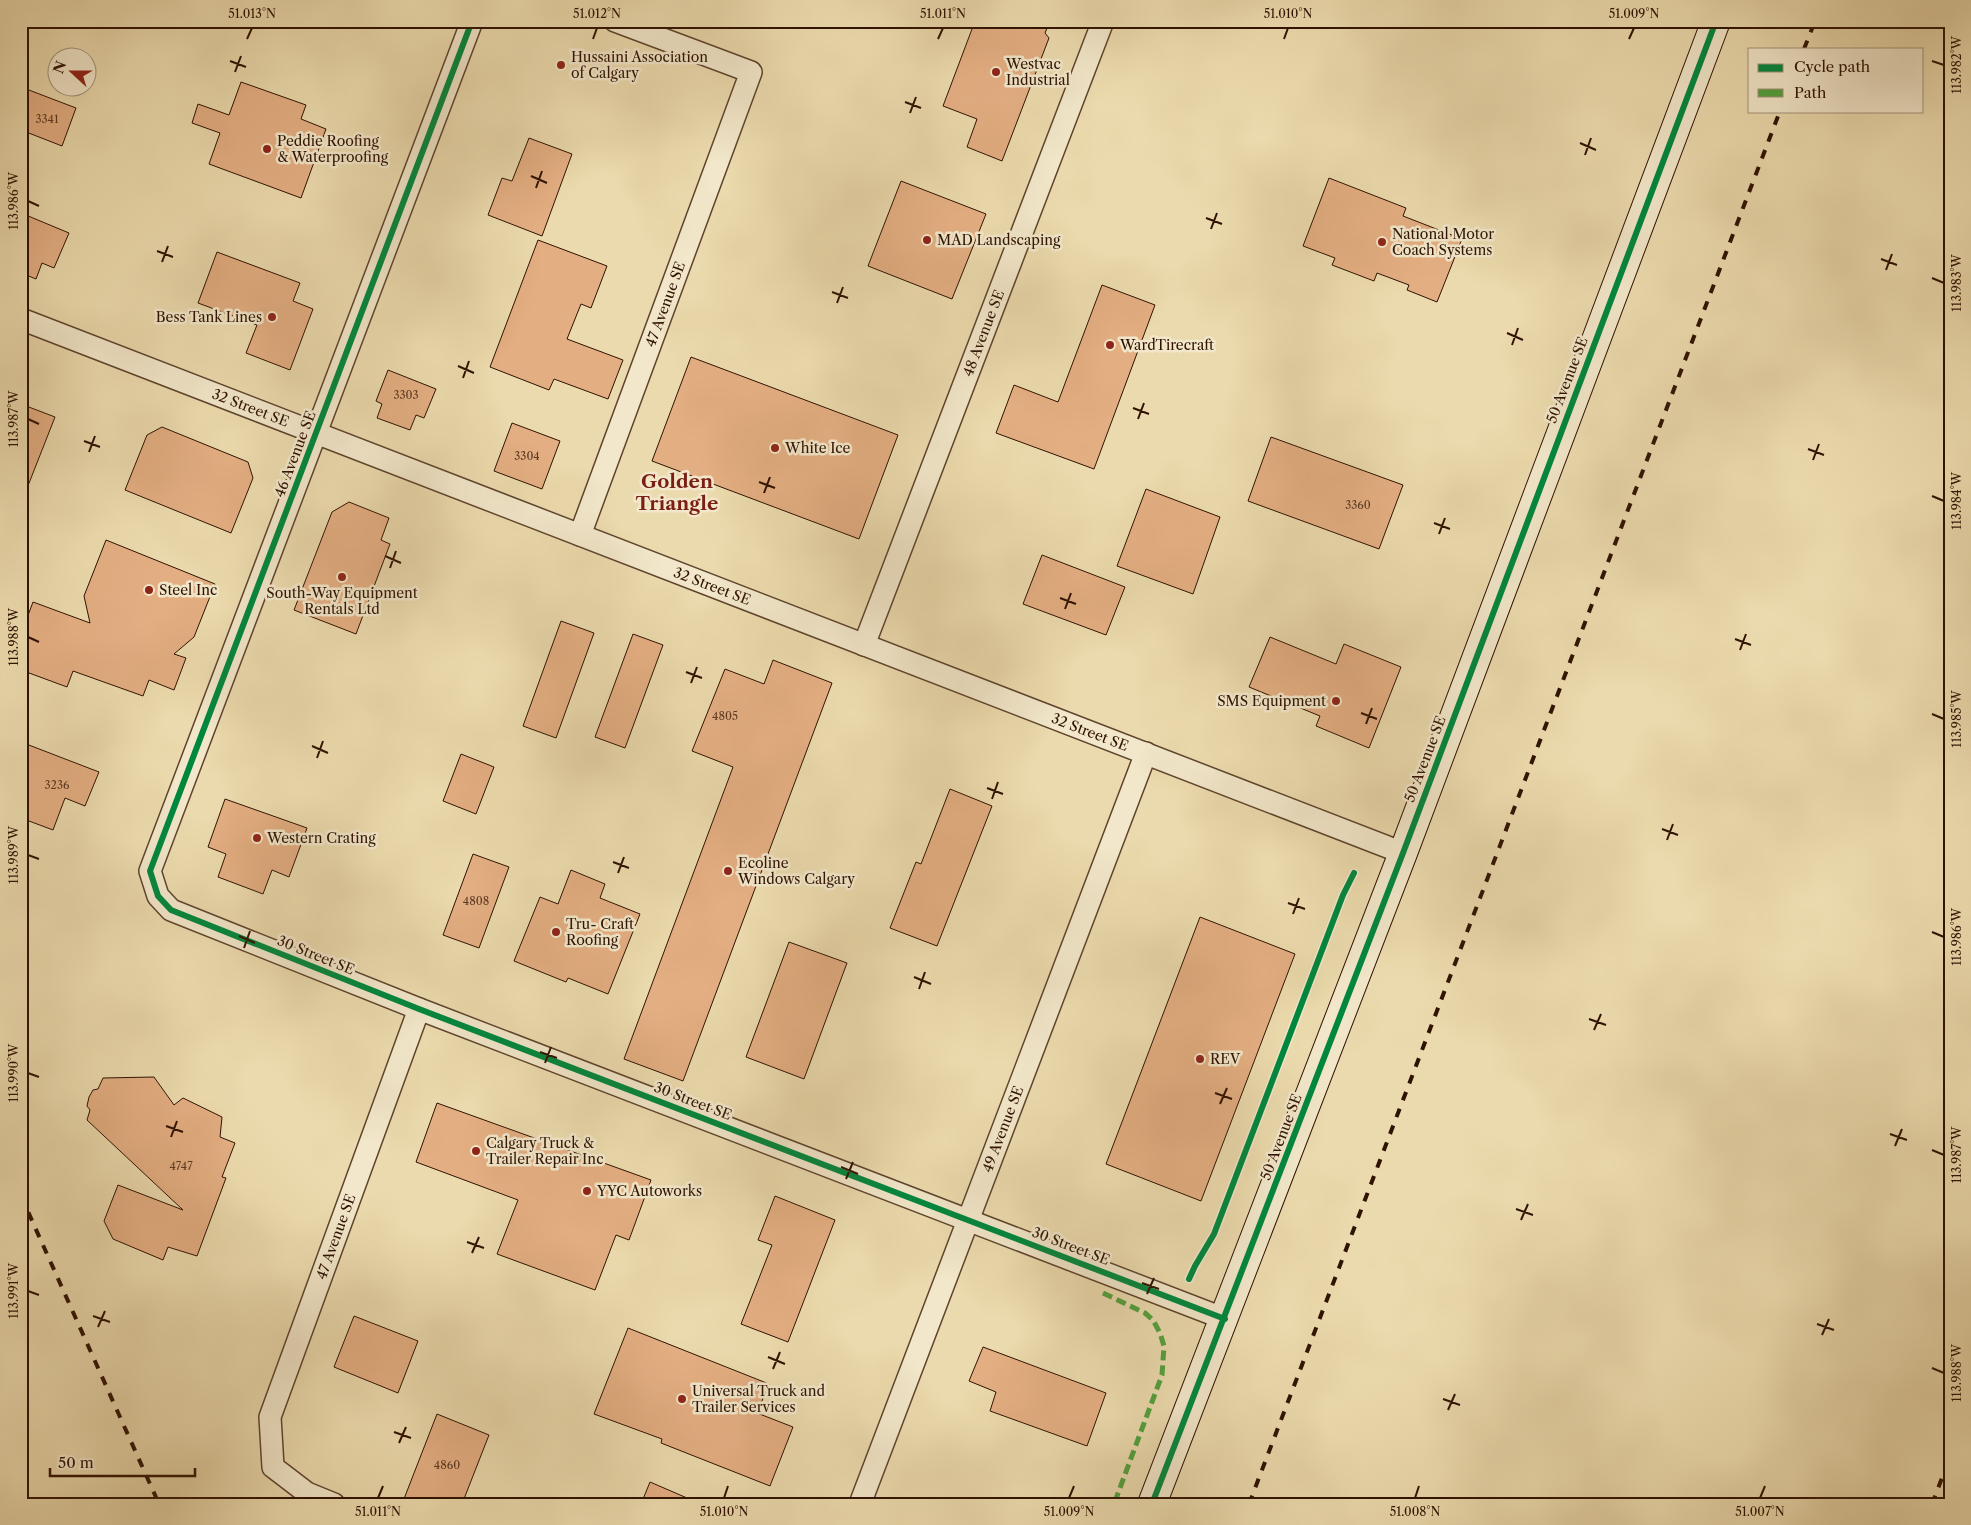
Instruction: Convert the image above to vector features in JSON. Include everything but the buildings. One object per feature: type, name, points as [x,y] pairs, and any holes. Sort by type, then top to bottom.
[{"type":"street","name":"46 Avenue SE","points":[[158,896],[150,871],[472,21]]},
{"type":"street","name":"47 Avenue SE","points":[[580,535],[751,72],[615,21]]},
{"type":"street","name":"48 Avenue SE","points":[[864,645],[1103,21]]},
{"type":"street","name":"50 Avenue SE","points":[[1152,1504],[1403,853],[1716,21]]},
{"type":"street","name":"32 Street SE","points":[[21,319],[1403,853]]},
{"type":"street","name":"49 Avenue SE","points":[[860,1504],[1146,754]]},
{"type":"street","name":"30 Street SE","points":[[158,896],[171,910],[419,1009],[1224,1319]]},
{"type":"street","name":"47 Avenue SE","points":[[334,1504],[307,1493],[274,1467],[270,1416],[419,1009]]},
{"type":"railway","points":[[1804,48],[1815,21]]},
{"type":"railway","points":[[1249,1504],[1780,112]]},
{"type":"railway","points":[[21,1196],[159,1504]]},
{"type":"railway","points":[[1932,1504],[1950,1457]]},
{"type":"marked path","points":[[1103,1293],[1145,1313],[1153,1320],[1164,1346],[1162,1375],[1114,1504]]},
{"type":"cycle path","points":[[472,21],[150,871],[158,896],[171,910],[419,1009],[1225,1319]]},
{"type":"cycle path","points":[[1152,1504],[1403,853],[1716,21]]},
{"type":"cycle path","points":[[1189,1279],[1214,1234],[1343,895],[1354,873]]},
{"type":"place","name":"Hussaini Association of Calgary","points":[[561,65]]},
{"type":"place","name":"Westvac Industrial","points":[[996,72]]},
{"type":"place","name":"Peddie Roofing & Waterproofing","points":[[267,149]]},
{"type":"place","name":"MAD Landscaping","points":[[927,240]]},
{"type":"place","name":"National Motor Coach Systems","points":[[1382,242]]},
{"type":"place","name":"Bess Tank Lines","points":[[272,317]]},
{"type":"place","name":"WardTirecraft","points":[[1110,345]]},
{"type":"place","name":"White Ice","points":[[775,448]]},
{"type":"place","name":"South-Way Equipment Rentals Ltd","points":[[342,577]]},
{"type":"place","name":"Steel Inc","points":[[149,590]]},
{"type":"place","name":"SMS Equipment","points":[[1336,701]]},
{"type":"place","name":"Western Crating","points":[[257,838]]},
{"type":"place","name":"Ecoline Windows Calgary","points":[[728,871]]},
{"type":"place","name":"Tru- Craft Roofing","points":[[556,932]]},
{"type":"place","name":"REV","points":[[1200,1059]]},
{"type":"place","name":"Calgary Truck & Trailer Repair Inc","points":[[476,1151]]},
{"type":"place","name":"YYC Autoworks","points":[[587,1191]]},
{"type":"place","name":"Universal Truck and Trailer Services","points":[[682,1399]]},
{"type":"district","name":"Golden Triangle","points":[[677,492]]}]
